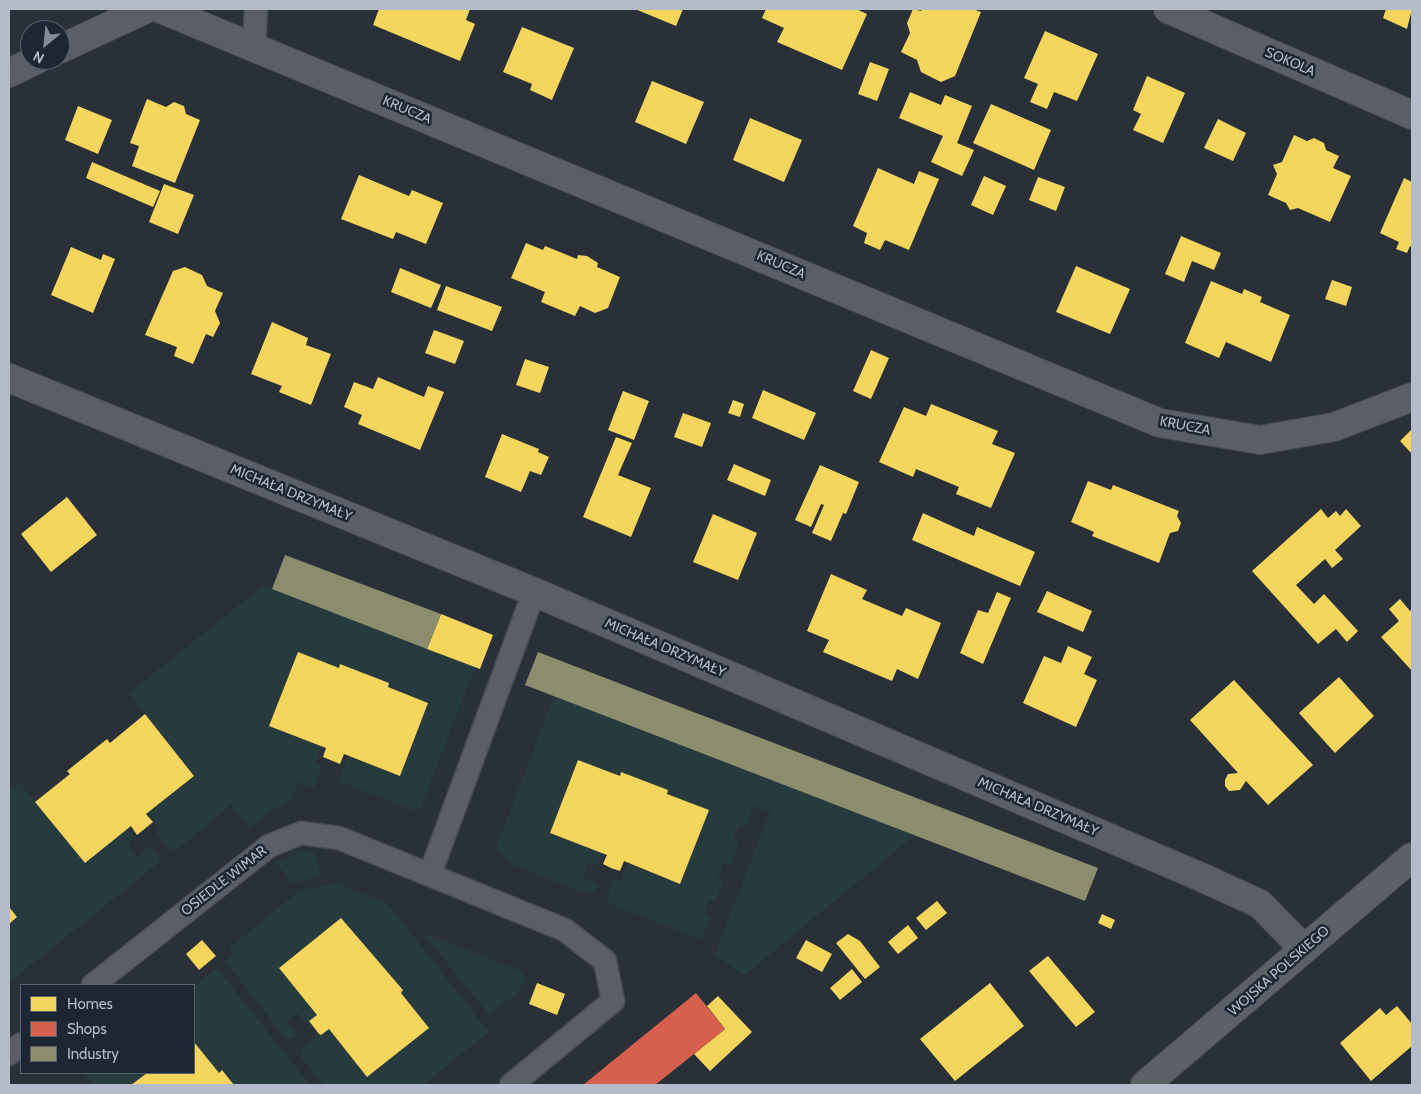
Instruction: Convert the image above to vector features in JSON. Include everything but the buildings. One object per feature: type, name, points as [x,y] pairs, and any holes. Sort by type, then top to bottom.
[{"type":"main road","name":"WOJSKA POLSKIEGO","points":[[1145,1085],[1412,857]]},
{"type":"street","points":[[70,44],[146,9]]},
{"type":"street","name":"KRUCZA","points":[[161,9],[1160,423],[1260,440],[1334,427],[1412,396]]},
{"type":"street","name":"SOKOLA","points":[[1168,9],[1412,115]]},
{"type":"street","name":"MICHAŁA DRZYMAŁY","points":[[9,378],[534,592],[1260,904],[1304,949]]},
{"type":"lane","points":[[254,46],[256,9]]},
{"type":"lane","points":[[430,874],[534,592]]},
{"type":"lane","name":"OSIEDLE WIMAR","points":[[94,984],[269,846],[301,833],[340,838],[565,930],[605,961],[613,1001],[511,1085]]},
{"type":"lane","points":[[9,1054],[20,1045]]},
{"type":"green space","points":[[264,585],[475,667],[420,809],[414,810],[338,781],[348,756],[400,776],[428,703],[388,687],[388,683],[341,664],[322,746],[315,763],[322,766],[314,788],[299,782],[290,801],[272,810],[250,828],[231,805],[177,850],[169,849],[156,832],[161,829],[149,813],[194,775],[129,693]]},
{"type":"green space","points":[[554,696],[915,835],[745,975],[714,956],[770,812],[753,806],[745,827],[739,825],[733,840],[739,843],[730,865],[724,863],[718,877],[724,880],[715,902],[710,900],[704,914],[710,917],[701,939],[608,903],[607,897],[614,879],[621,881],[628,863],[681,883],[708,810],[667,794],[668,790],[622,772],[620,776],[578,760],[550,833],[604,854],[598,866],[589,863],[583,877],[598,884],[595,892],[588,894],[511,864],[496,848]]},
{"type":"green space","points":[[19,782],[85,863],[128,829],[135,838],[128,844],[137,857],[150,846],[159,857],[159,863],[9,983],[9,924],[17,917],[9,907],[9,790]]},
{"type":"green space","points":[[304,851],[314,852],[321,876],[292,883],[275,862]]},
{"type":"green space","points":[[336,883],[388,904],[489,1032],[423,1085],[324,1085],[300,1056],[302,1047],[329,1029],[367,1077],[429,1028],[401,993],[403,990],[341,919],[279,968],[317,1015],[306,1024],[297,1013],[287,1022],[297,1035],[291,1039],[285,1038],[225,961],[233,954],[229,948],[299,891]]},
{"type":"green space","points":[[423,933],[523,972],[525,976],[517,994],[488,1014]]},
{"type":"green space","points":[[217,968],[310,1085],[234,1085],[222,1071],[219,1073],[195,1043],[195,985]]},
{"type":"green space","points":[[84,1074],[146,1074],[131,1085],[94,1085]]}]
